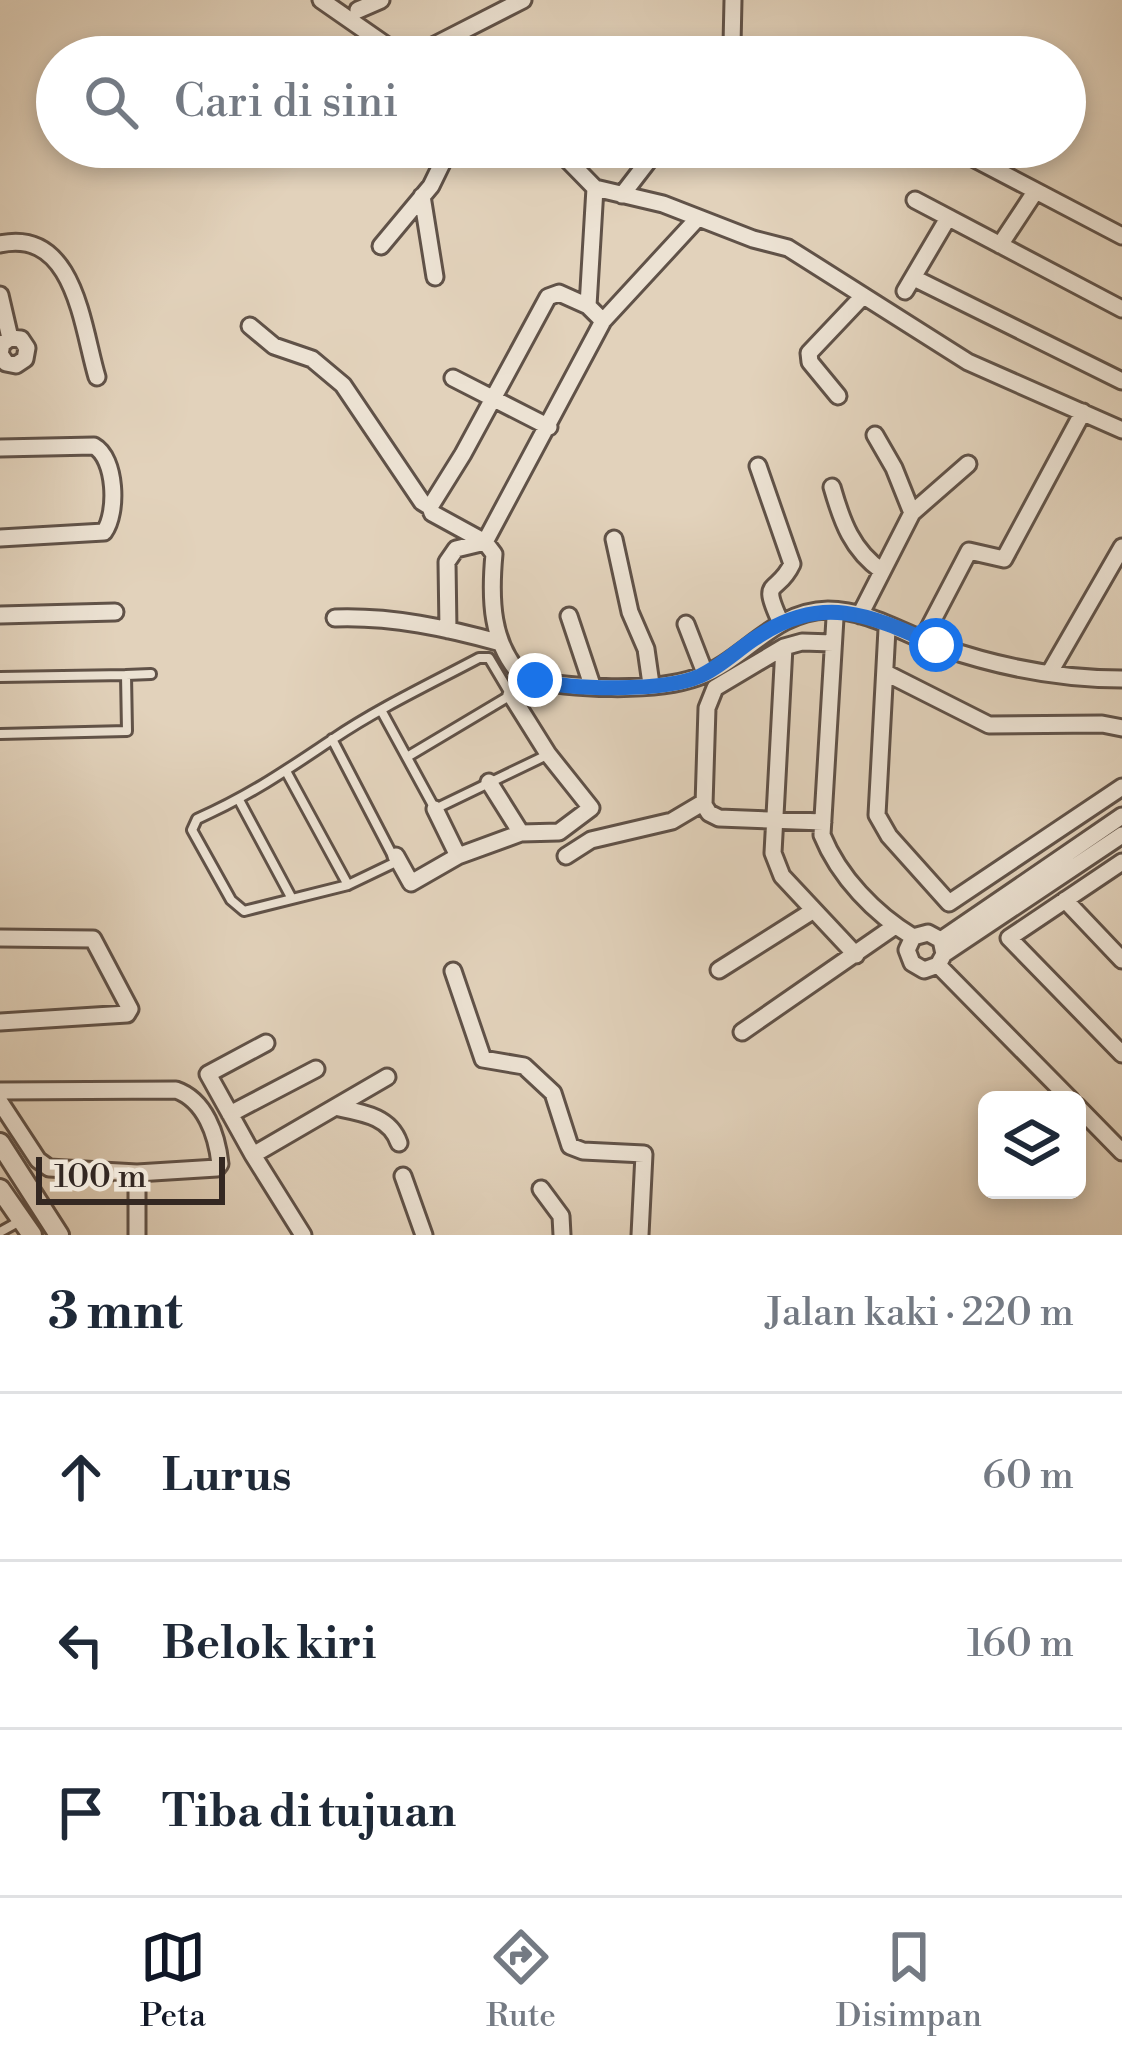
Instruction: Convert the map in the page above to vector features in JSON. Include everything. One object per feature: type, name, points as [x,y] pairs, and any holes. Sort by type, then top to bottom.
[{"type":"street","points":[[321,0],[373,36]]},
{"type":"street","points":[[358,10],[381,0]]},
{"type":"street","points":[[451,36],[523,0]]},
{"type":"street","points":[[732,36],[733,0]]},
{"type":"street","points":[[381,246],[422,196],[438,168]]},
{"type":"street","points":[[575,168],[595,188],[788,248],[968,362],[1083,412],[1120,418]]},
{"type":"street","points":[[622,195],[643,168]]},
{"type":"street","points":[[991,168],[1122,236]]},
{"type":"street","points":[[588,306],[595,188]]},
{"type":"street","points":[[1000,245],[1035,192]]},
{"type":"street","points":[[422,196],[435,277]]},
{"type":"street","points":[[915,200],[1122,309]]},
{"type":"street","points":[[448,631],[447,562],[456,549],[485,542],[603,321],[698,218]]},
{"type":"street","points":[[948,218],[909,285],[1122,381]]},
{"type":"street","points":[[0,244],[33,246],[59,259],[71,283],[97,377]]},
{"type":"street","points":[[430,507],[550,295],[560,293],[588,306],[603,321]]},
{"type":"street","points":[[0,295],[10,338]]},
{"type":"street","points":[[838,396],[810,362],[809,353],[863,296]]},
{"type":"street","points":[[250,326],[274,346],[312,359],[344,385],[422,502],[432,513],[485,542],[494,554],[490,597],[501,644],[524,677],[552,685],[592,686],[651,684],[705,673],[781,623],[826,610],[860,615],[997,665],[1122,679]]},
{"type":"street","points":[[453,377],[549,427]]},
{"type":"street","points":[[923,639],[969,551],[1004,559],[1083,412]]},
{"type":"street","points":[[874,435],[912,513]]},
{"type":"street","points":[[0,448],[94,446],[103,450],[112,510],[104,532],[0,538]]},
{"type":"street","points":[[860,615],[912,513],[968,464]]},
{"type":"street","points":[[758,466],[792,565],[769,592],[781,623]]},
{"type":"street","points":[[832,488],[850,539],[882,571]]},
{"type":"street","points":[[614,539],[630,612],[646,649],[651,684]]},
{"type":"street","points":[[1050,672],[1122,547]]},
{"type":"street","points":[[0,615],[116,612]]},
{"type":"street","points":[[569,616],[592,686]]},
{"type":"street","points":[[335,619],[370,617],[501,644]]},
{"type":"street","points":[[835,618],[823,836],[835,866],[895,926],[913,937]]},
{"type":"street","points":[[686,624],[705,673]]},
{"type":"street","points":[[887,629],[877,815],[889,836],[949,903],[1122,787]]},
{"type":"street","points":[[823,823],[719,818],[709,813],[704,802],[709,696],[728,679],[784,647],[833,643]]},
{"type":"street","points":[[784,647],[773,853],[782,877],[856,955]]},
{"type":"street","points":[[886,673],[989,725],[1122,728]]},
{"type":"street","points":[[396,856],[412,883],[458,856],[521,833],[559,832],[591,808],[548,754],[511,695]]},
{"type":"street","points":[[490,782],[521,833]]},
{"type":"street","points":[[566,856],[591,840],[672,821],[704,802]]},
{"type":"street","points":[[435,809],[458,856]]},
{"type":"street","points":[[1063,1091],[941,953],[928,932],[913,937],[907,950],[911,963],[924,970],[941,953],[1122,816]]},
{"type":"street","points":[[941,953],[1122,835]]},
{"type":"street","points":[[1121,864],[1009,938],[1122,1054]]},
{"type":"street","points":[[1065,900],[1122,960]]},
{"type":"street","points":[[719,970],[814,910]]},
{"type":"street","points":[[742,1032],[895,926]]},
{"type":"street","points":[[0,938],[93,940],[130,1009],[127,1015],[0,1022]]},
{"type":"street","points":[[453,971],[483,1059],[524,1066],[553,1093],[570,1146],[644,1154],[640,1235]]},
{"type":"street","points":[[266,1042],[208,1073],[303,1235]]},
{"type":"street","points":[[230,1114],[316,1069]]},
{"type":"street","points":[[253,1155],[387,1077]]},
{"type":"street","points":[[0,1091],[176,1090],[193,1096],[203,1109],[220,1165],[137,1173],[49,1168],[38,1160],[0,1102]]},
{"type":"street","points":[[339,1108],[383,1122],[395,1132],[399,1144]]},
{"type":"street","points":[[1086,1115],[1122,1152]]},
{"type":"street","points":[[0,1143],[59,1235]]},
{"type":"street","points":[[137,1173],[137,1235]]},
{"type":"street","points":[[403,1176],[424,1235]]},
{"type":"street","points":[[0,1189],[27,1227]]},
{"type":"street","points":[[542,1189],[560,1216],[562,1235]]},
{"type":"lane","points":[[332,739],[396,856],[392,867],[348,885],[252,911],[235,906],[192,830],[197,819],[287,773],[332,739],[479,658],[489,658],[511,695]]},
{"type":"lane","points":[[0,676],[152,674]]},
{"type":"lane","points":[[0,734],[128,731],[126,675]]},
{"type":"lane","points":[[407,757],[511,695],[524,677]]},
{"type":"lane","points":[[381,710],[435,809],[548,754]]},
{"type":"lane","points":[[287,773],[348,885]]},
{"type":"lane","points":[[239,800],[290,897]]},
{"type":"lane","points":[[0,1232],[27,1227]]},
{"type":"route","points":[[535,680],[592,686],[697,677],[778,624],[826,610],[888,623],[936,645]]}]
